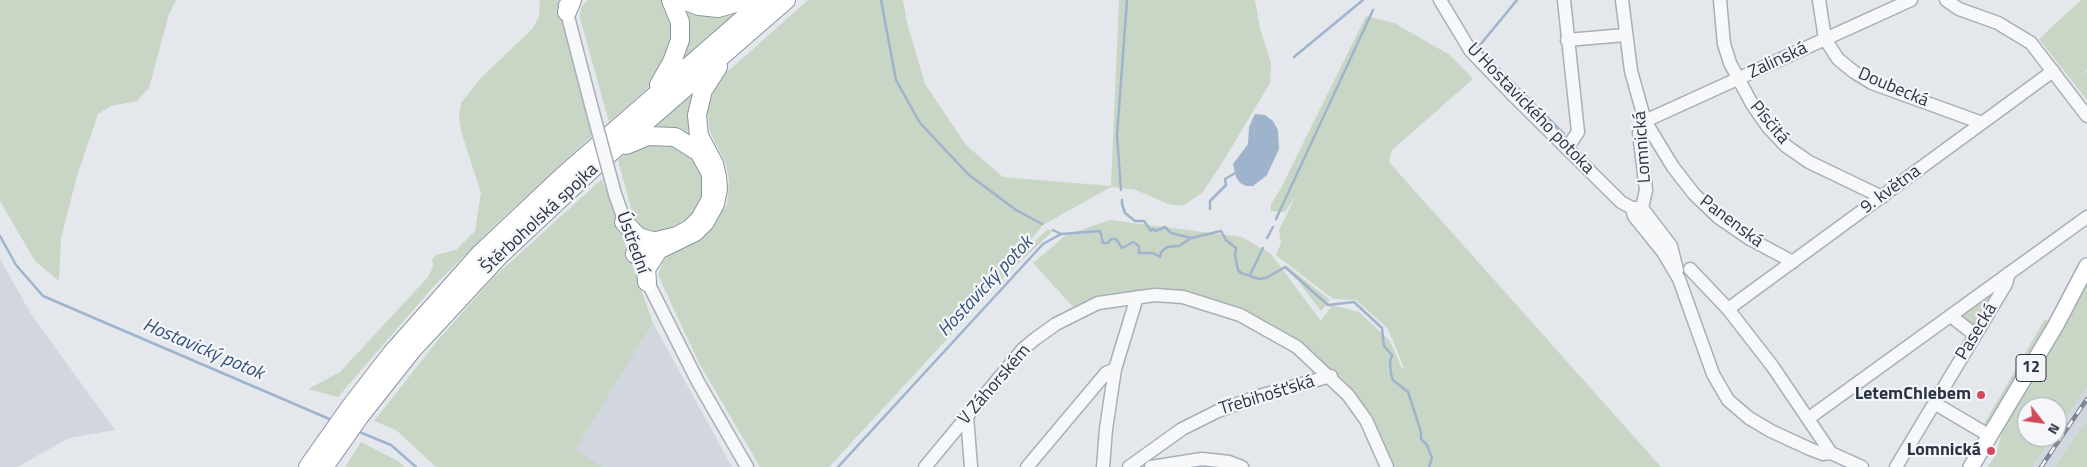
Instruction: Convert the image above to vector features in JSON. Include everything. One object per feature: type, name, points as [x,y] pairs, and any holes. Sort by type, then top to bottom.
[{"type":"highway","points":[[638,110],[662,80],[678,47],[680,22],[671,0]]},
{"type":"highway","points":[[683,0],[694,5],[718,8],[746,0]]},
{"type":"highway","name":"Štěrboholská spojka","points":[[308,467],[339,434],[411,330],[476,259],[564,175],[765,0]]},
{"type":"highway","name":"Štěrboholská spojka","points":[[353,415],[471,284],[515,240],[594,166],[786,0]]},
{"type":"highway","points":[[635,254],[640,245],[654,247],[695,232],[705,222],[715,204],[718,189],[717,176],[714,164],[699,136],[698,106],[708,81],[741,39]]},
{"type":"highway","points":[[594,166],[625,145],[654,136],[670,136],[691,145],[702,156],[709,167],[712,181],[711,199],[705,212],[696,225],[684,233],[654,247],[646,269],[647,282]]},
{"type":"highway","points":[[624,222],[638,237],[654,247]]},
{"type":"highway","name":"Štěrboholská spojka","points":[[324,467],[339,434]]},
{"type":"main road","name":"12","points":[[1971,467],[1985,433],[2056,325],[2087,266]]},
{"type":"street","name":"U Hostavického potoka","points":[[1440,0],[1470,50],[1621,202],[1637,208]]},
{"type":"street","points":[[1564,0],[1578,132],[1567,148]]},
{"type":"street","name":"Lomnická","points":[[1622,0],[1631,71],[1645,121],[1639,133],[1646,190],[1637,208],[1672,246],[1679,279],[1713,374],[1728,400],[1749,418],[1771,431],[1810,449],[1823,454],[1830,453]]},
{"type":"street","name":"Písčitá","points":[[1720,0],[1724,44],[1738,80],[1768,127],[1786,146],[1832,175],[1882,197]]},
{"type":"street","name":"Doubecká","points":[[1819,0],[1825,39],[1838,59],[1854,72],[1872,83],[1982,123]]},
{"type":"street","name":"Zalinská","points":[[1645,121],[1911,0]]},
{"type":"street","points":[[1946,0],[1959,9],[1998,23],[2031,43],[2087,116]]},
{"type":"street","name":"Ústřední","points":[[568,4],[591,105],[615,194],[635,254],[647,282],[698,382],[747,467]]},
{"type":"street","points":[[1567,40],[1625,35]]},
{"type":"street","name":"9. května","points":[[1728,309],[2053,71]]},
{"type":"street","name":"Panenská","points":[[1645,121],[1673,167],[1694,194],[1718,217],[1750,239],[1792,262]]},
{"type":"street","points":[[1810,418],[2087,217]]},
{"type":"street","points":[[1690,269],[1728,309],[1773,367],[1810,418],[1830,453],[1862,467]]},
{"type":"street","name":"Pasecká","points":[[1896,467],[1934,403],[1946,393],[1975,334],[2006,284],[2009,273]]},
{"type":"street","points":[[1104,467],[1106,429],[1115,370],[1137,297]]},
{"type":"street","name":"V Záhorském","points":[[925,467],[1023,349],[1056,324],[1098,303],[1137,297],[1183,297],[1240,315],[1292,343],[1331,376],[1348,395],[1366,420],[1387,467]]},
{"type":"street","points":[[1951,316],[1975,334]]},
{"type":"street","points":[[1027,467],[1106,373],[1115,370]]},
{"type":"street","name":"Třebihošťská","points":[[1129,467],[1182,429],[1218,411],[1259,396],[1331,376]]},
{"type":"street","points":[[1934,403],[1985,433]]},
{"type":"street","points":[[967,416],[971,467]]},
{"type":"street","points":[[1151,467],[1202,458],[1229,462],[1242,467]]},
{"type":"shaded area","points":[[0,259],[31,314],[115,430],[69,438],[17,467],[0,467]]},
{"type":"shaded area","points":[[653,323],[732,467],[603,467],[574,450]]},
{"type":"shaded area","points":[[2087,387],[2087,420],[2055,467],[2032,467],[2046,447],[2067,447],[2067,416]]},
{"type":"green space","points":[[0,0],[176,0],[169,14],[149,88],[137,101],[111,106],[98,114],[77,176],[61,238],[59,281],[35,261],[0,201]]},
{"type":"green space","points":[[540,0],[558,0],[592,136],[493,227],[434,286],[338,397],[308,389],[340,372],[428,277],[433,267],[432,259],[436,255],[456,250],[475,231],[481,193],[461,131],[459,116],[461,103],[481,78],[533,28],[539,17]]},
{"type":"green space","points":[[588,0],[664,0],[667,4],[676,39],[651,85],[609,122],[580,18],[581,7]]},
{"type":"green space","points":[[808,0],[903,0],[907,23],[925,84],[966,145],[1003,177],[1111,186],[1119,0],[1255,0],[1260,28],[1271,63],[1270,83],[1203,192],[1183,206],[1168,204],[1136,190],[1111,187],[1043,225],[1014,260],[1048,229],[1053,231],[1007,274],[829,467],[760,467],[699,363],[658,275],[663,261],[675,250],[707,231],[727,205],[729,181],[726,164],[710,132],[707,110],[714,89],[726,73]]},
{"type":"green space","points":[[2081,0],[2087,0],[2087,70],[2078,77],[2087,71],[2087,100],[2039,39]]},
{"type":"green space","points":[[684,9],[724,15],[741,11],[681,62],[689,37],[687,16]]},
{"type":"green space","points":[[1366,16],[1394,23],[1450,55],[1473,79],[1392,150],[1389,162],[1661,467],[1395,467],[1377,429],[1345,381],[1297,344],[1245,313],[1137,294],[1077,311],[1033,263],[1066,235],[1110,220],[1242,237],[1271,254],[1321,321],[1332,305],[1359,312],[1390,341],[1402,369],[1404,368],[1388,329],[1356,300],[1333,299],[1276,255],[1281,243],[1279,230],[1296,195],[1285,212],[1271,211],[1271,204],[1281,188]]},
{"type":"green space","points":[[692,92],[694,93],[689,116],[692,136],[677,129],[650,128]]},
{"type":"green space","points":[[670,140],[703,166],[706,200],[681,229],[648,234],[635,223],[618,160],[640,143]]},
{"type":"green space","points":[[602,179],[653,323],[575,450],[603,467],[436,467],[396,430],[374,421],[438,340],[493,278]]},
{"type":"green space","points":[[1286,265],[1330,300],[1321,311]]},
{"type":"green space","points":[[2087,276],[2087,387],[2067,416],[2067,397],[2019,397]]},
{"type":"green space","points":[[2007,277],[1975,333],[1953,316]]},
{"type":"green space","points":[[2045,319],[2055,325],[1989,434],[1981,429]]},
{"type":"green space","points":[[2017,401],[2017,447],[2046,447],[2032,467],[1988,467],[1996,454],[2005,422]]},
{"type":"green space","points":[[2087,420],[2087,467],[2055,467],[2071,443]]},
{"type":"green space","points":[[361,442],[398,461],[405,467],[345,467]]},
{"type":"water","points":[[1255,114],[1265,115],[1273,121],[1278,130],[1279,149],[1267,175],[1253,186],[1246,186],[1240,183],[1236,177],[1233,164],[1248,144],[1249,127]]},
{"type":"waterway","points":[[881,0],[896,80],[920,123],[969,175],[1016,210],[1042,224]]},
{"type":"waterway","points":[[1121,190],[1117,135],[1127,0]]},
{"type":"waterway","points":[[1294,57],[1363,0]]},
{"type":"waterway","points":[[1517,0],[1480,45],[1481,51],[1564,134]]},
{"type":"waterway","points":[[1276,219],[1373,10]]},
{"type":"waterway","points":[[1210,209],[1210,201],[1226,185],[1225,179],[1237,172]]},
{"type":"waterway","points":[[1122,200],[1125,213],[1135,221],[1144,221],[1151,231],[1165,227],[1171,233],[1191,238]]},
{"type":"waterway","points":[[1267,238],[1273,227]]},
{"type":"waterway","name":"Hostavický potok","points":[[1053,230],[1061,234]]},
{"type":"waterway","name":"Hostavický potok","points":[[838,467],[1043,244],[1061,234],[1100,231],[1103,243],[1116,239],[1122,248],[1133,242],[1139,246],[1139,253],[1153,253],[1160,257],[1161,252],[1167,247],[1179,246],[1191,238],[1221,231],[1226,240],[1236,248],[1235,255],[1238,270],[1241,273],[1259,279],[1266,278],[1285,267],[1328,305],[1354,302],[1382,328],[1384,346],[1392,355],[1390,362],[1393,380],[1408,392],[1421,432],[1421,439],[1427,445],[1432,458],[1429,467]]},
{"type":"waterway","name":"Hostavický potok","points":[[0,236],[16,265],[43,296],[334,421]]},
{"type":"waterway","points":[[1250,275],[1263,248]]},
{"type":"waterway","name":"Hostavický potok","points":[[357,431],[391,445],[416,467]]},
{"type":"railway","points":[[2041,467],[2087,399]]},
{"type":"place","name":"LetemChlebem","points":[[1981,395]]},
{"type":"place","name":"Lomnická","points":[[1991,451]]}]
